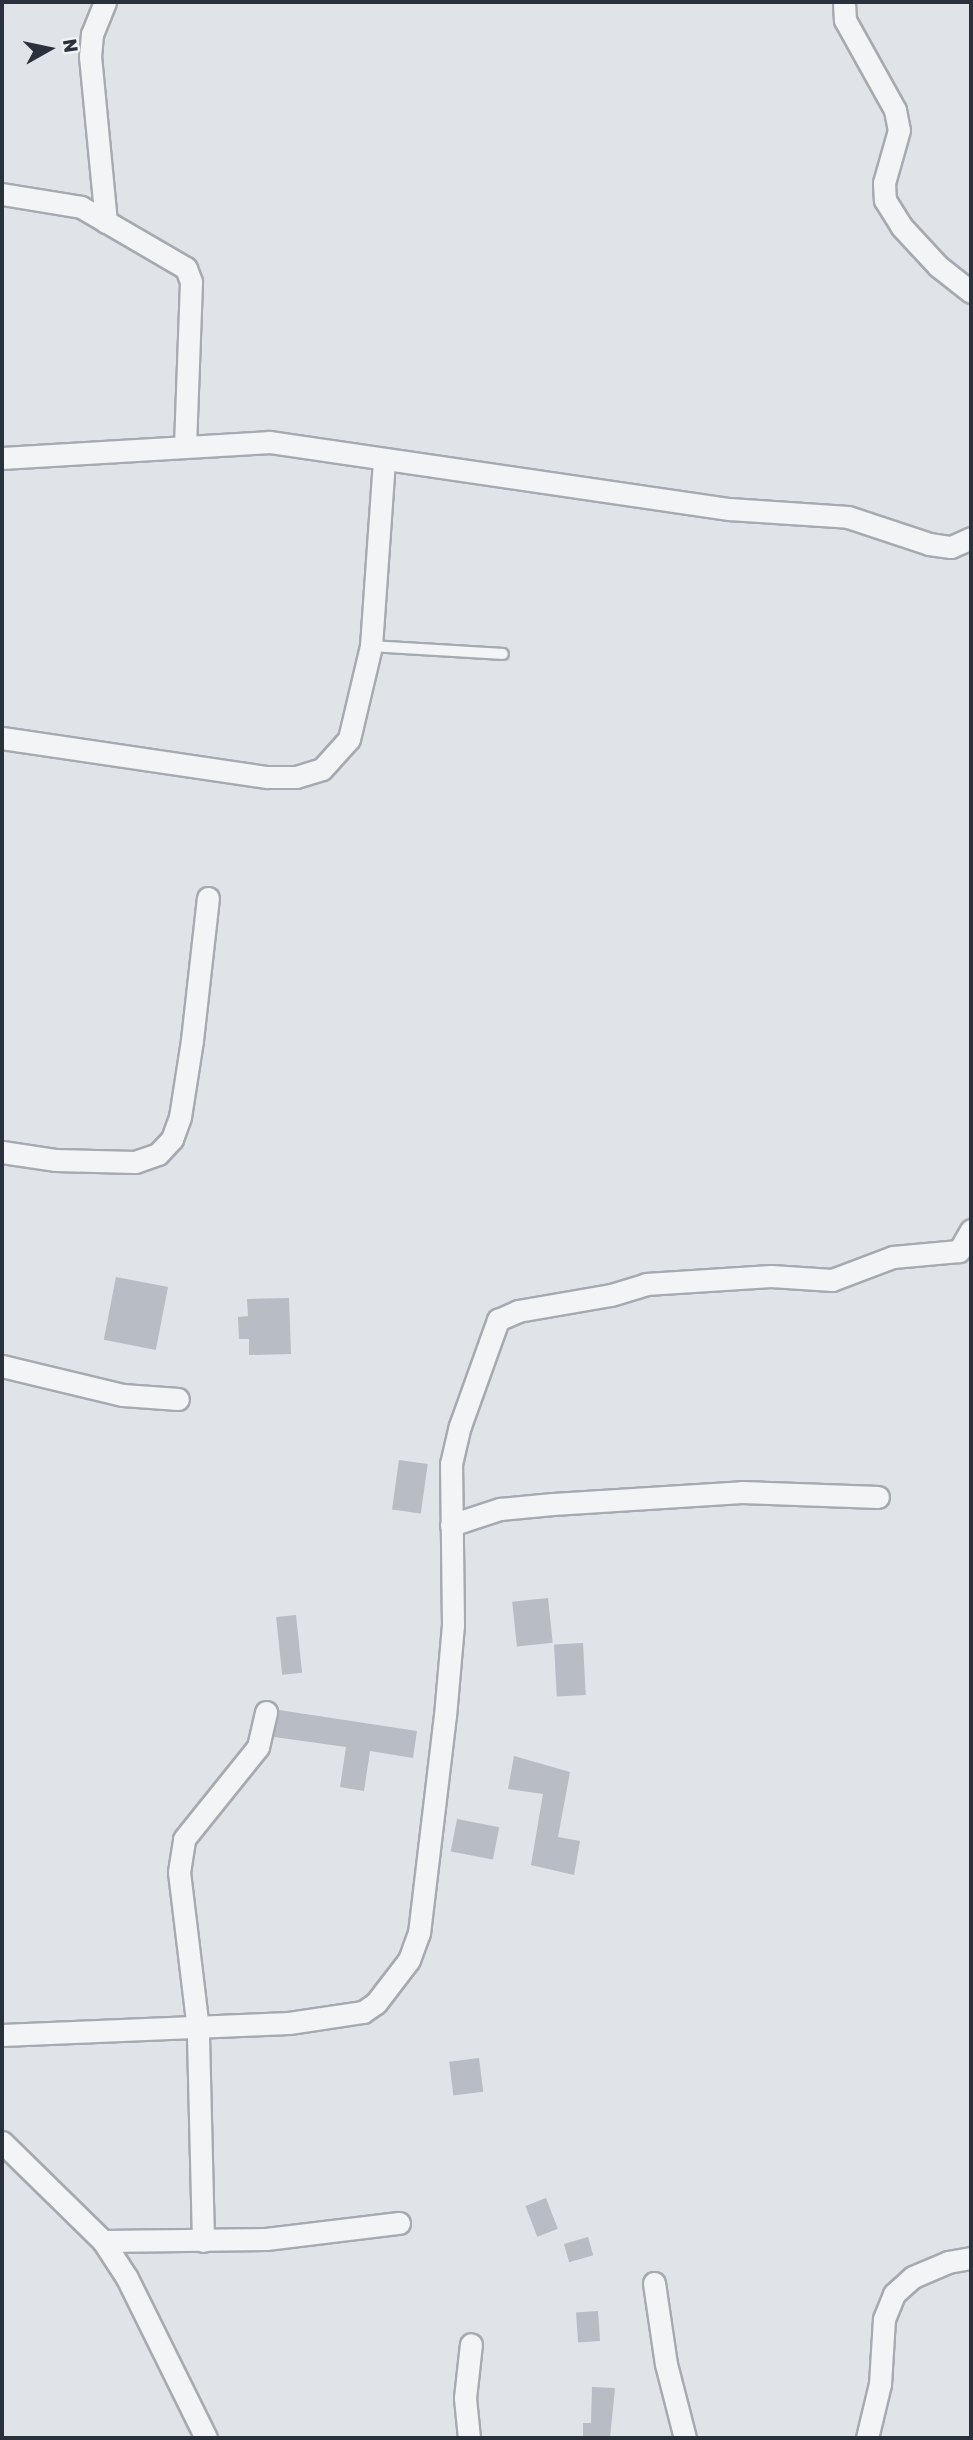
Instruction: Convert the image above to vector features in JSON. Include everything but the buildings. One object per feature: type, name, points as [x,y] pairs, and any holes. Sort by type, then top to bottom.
[{"type":"street","points":[[105,2],[92,34],[90,56],[106,222]]},
{"type":"street","points":[[844,2],[845,20],[895,110],[899,130],[884,183],[885,200],[901,226],[929,256],[971,292]]},
{"type":"street","points":[[2,194],[80,207],[186,268],[191,282],[186,445]]},
{"type":"street","points":[[2,458],[269,442],[384,461],[729,509],[848,517],[929,544],[951,547],[971,538]]},
{"type":"street","points":[[2,738],[267,777],[296,777],[322,769],[349,739],[371,646],[384,461]]},
{"type":"street","points":[[2,1152],[57,1160],[135,1162],[158,1154],[172,1139],[180,1117],[192,1041],[208,898]]},
{"type":"street","points":[[2,2035],[198,2029],[363,2012],[376,2003],[409,1960],[419,1933],[453,1625],[452,1464],[460,1426],[498,1320],[518,1311],[611,1295],[646,1284],[771,1276],[832,1280],[893,1256],[959,1251],[967,1244],[971,1230]]},
{"type":"street","points":[[2,1366],[123,1395],[178,1399]]},
{"type":"street","points":[[451,1525],[500,1509],[566,1503],[742,1492],[878,1497]]},
{"type":"street","points":[[203,2241],[198,2029],[180,1909],[184,1839],[258,1747],[266,1713]]},
{"type":"street","points":[[2,2142],[103,2241],[127,2277],[206,2438]]},
{"type":"street","points":[[103,2241],[203,2241],[293,2236],[400,2223]]},
{"type":"street","points":[[867,2438],[880,2384],[884,2319],[894,2294],[913,2277],[948,2262],[971,2258]]},
{"type":"street","points":[[654,2283],[666,2364],[685,2438]]},
{"type":"street","points":[[469,2438],[465,2398],[471,2344]]},
{"type":"lane","points":[[371,646],[503,654]]}]
